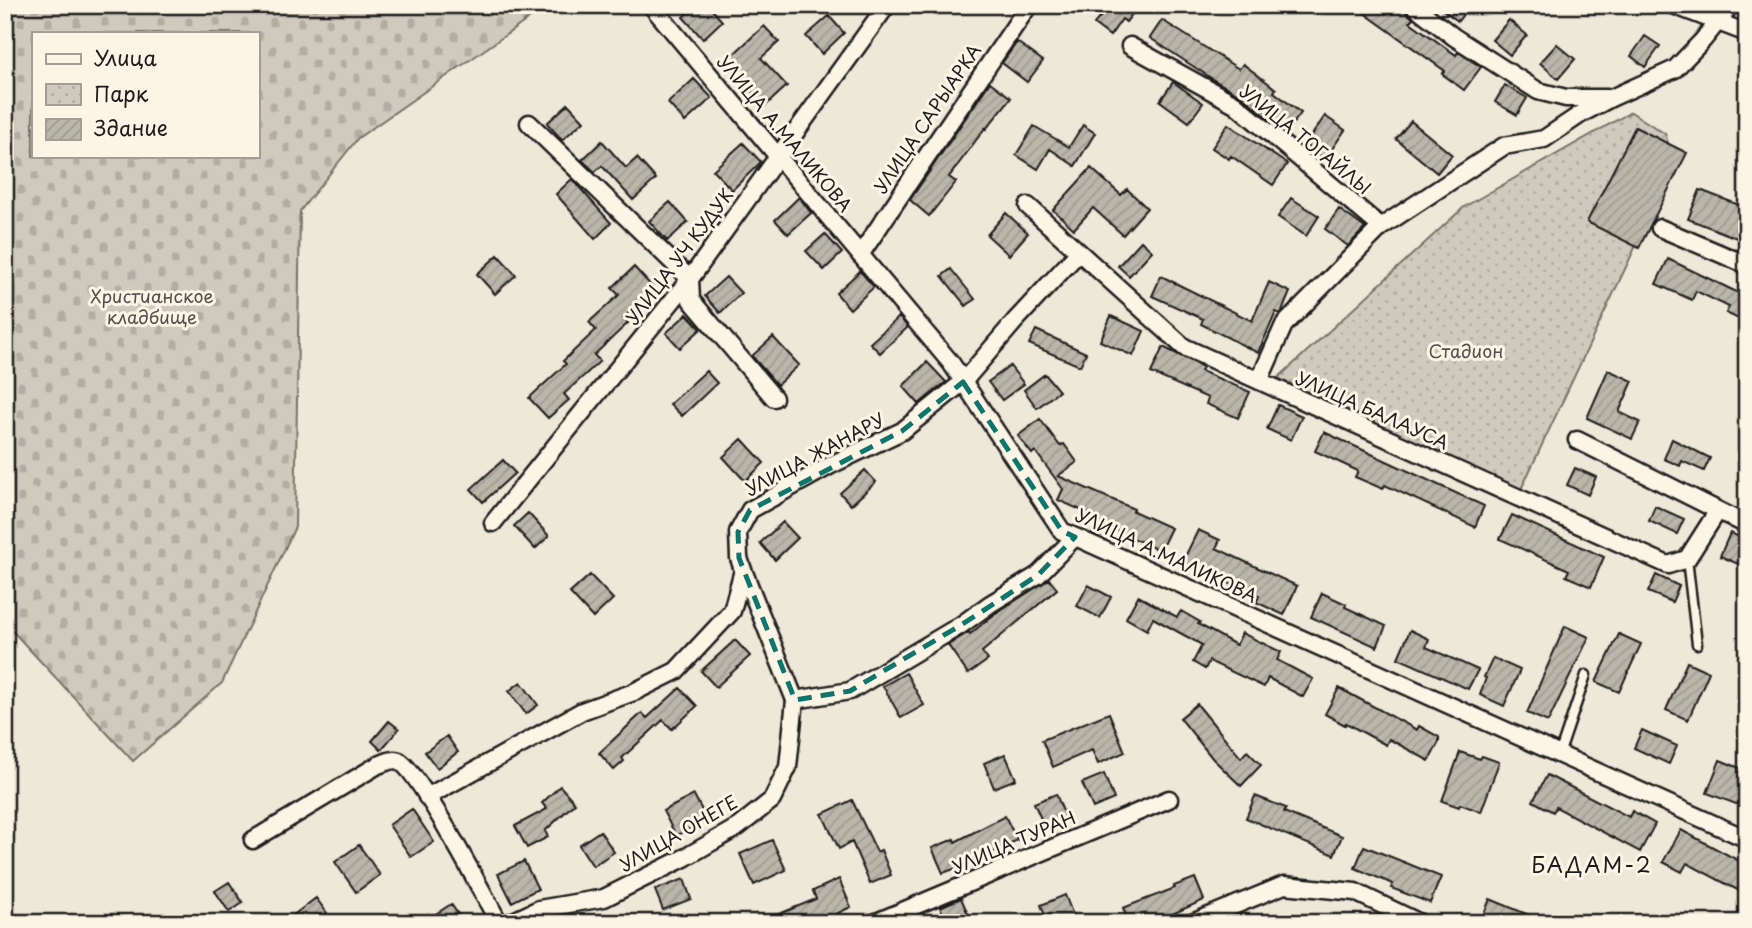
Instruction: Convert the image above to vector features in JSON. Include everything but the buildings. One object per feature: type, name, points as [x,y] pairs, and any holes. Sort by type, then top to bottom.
[{"type":"street","name":"УЛИЦА А.МАЛИКОВА","points":[[651,5],[951,363],[1062,531],[1747,839]]},
{"type":"street","name":"УЛИЦА УЧ КУДУК","points":[[493,523],[690,279],[887,5]]},
{"type":"street","name":"УЛИЦА САРЫАРКА","points":[[860,255],[1029,5]]},
{"type":"street","points":[[1413,5],[1454,37],[1538,91],[1566,98],[1611,98]]},
{"type":"street","points":[[1673,5],[1747,33]]},
{"type":"street","points":[[1259,381],[1284,325],[1381,228],[1504,146],[1544,139],[1581,114],[1675,69],[1731,5]]},
{"type":"street","name":"УЛИЦА ТОГАЙЛЫ","points":[[1130,46],[1235,104],[1381,228]]},
{"type":"street","points":[[529,123],[690,279],[691,300],[774,398]]},
{"type":"street","name":"УЛИЦА БАЛАУСА","points":[[1028,206],[1184,348],[1668,565],[1687,559]]},
{"type":"street","points":[[1660,228],[1747,265]]},
{"type":"street","name":"УЛИЦА ЖАНАРУ","points":[[427,797],[582,711],[634,692],[676,671],[733,611],[743,570],[739,558],[738,532],[750,510],[831,465],[902,431],[963,383],[1015,321],[1079,252]]},
{"type":"street","points":[[1577,440],[1747,525]]},
{"type":"street","points":[[1687,559],[1717,512]]},
{"type":"street","points":[[743,570],[795,700],[850,691],[1038,576],[1075,537]]},
{"type":"street","name":"УЛИЦА ОНЕГЕ","points":[[509,923],[539,909],[604,898],[738,827],[772,800],[788,768],[795,700]]},
{"type":"street","points":[[253,840],[378,765],[391,760],[399,761],[408,769],[427,797],[499,923]]},
{"type":"street","name":"УЛИЦА ТУРАН","points":[[874,923],[1169,799]]},
{"type":"street","points":[[1192,923],[1284,885],[1355,892],[1420,923]]},
{"type":"lane","points":[[1687,559],[1697,644]]},
{"type":"lane","points":[[1559,755],[1586,675]]},
{"type":"highlighted area","points":[[963,382],[1062,531],[1075,537],[1038,575],[961,625],[850,691],[795,700],[739,558],[738,532],[750,510],[902,431]]},
{"type":"green space","name":"Христианское кладбище","points":[[5,5],[543,5],[540,11],[358,138],[300,211],[295,527],[222,683],[133,761],[5,623]]},
{"type":"green space","name":"Стадион","points":[[1631,112],[1665,134],[1675,163],[1516,500],[1278,378],[1464,207]]},
{"type":"district","name":"БАДАМ-2","points":[[1592,866]]}]
